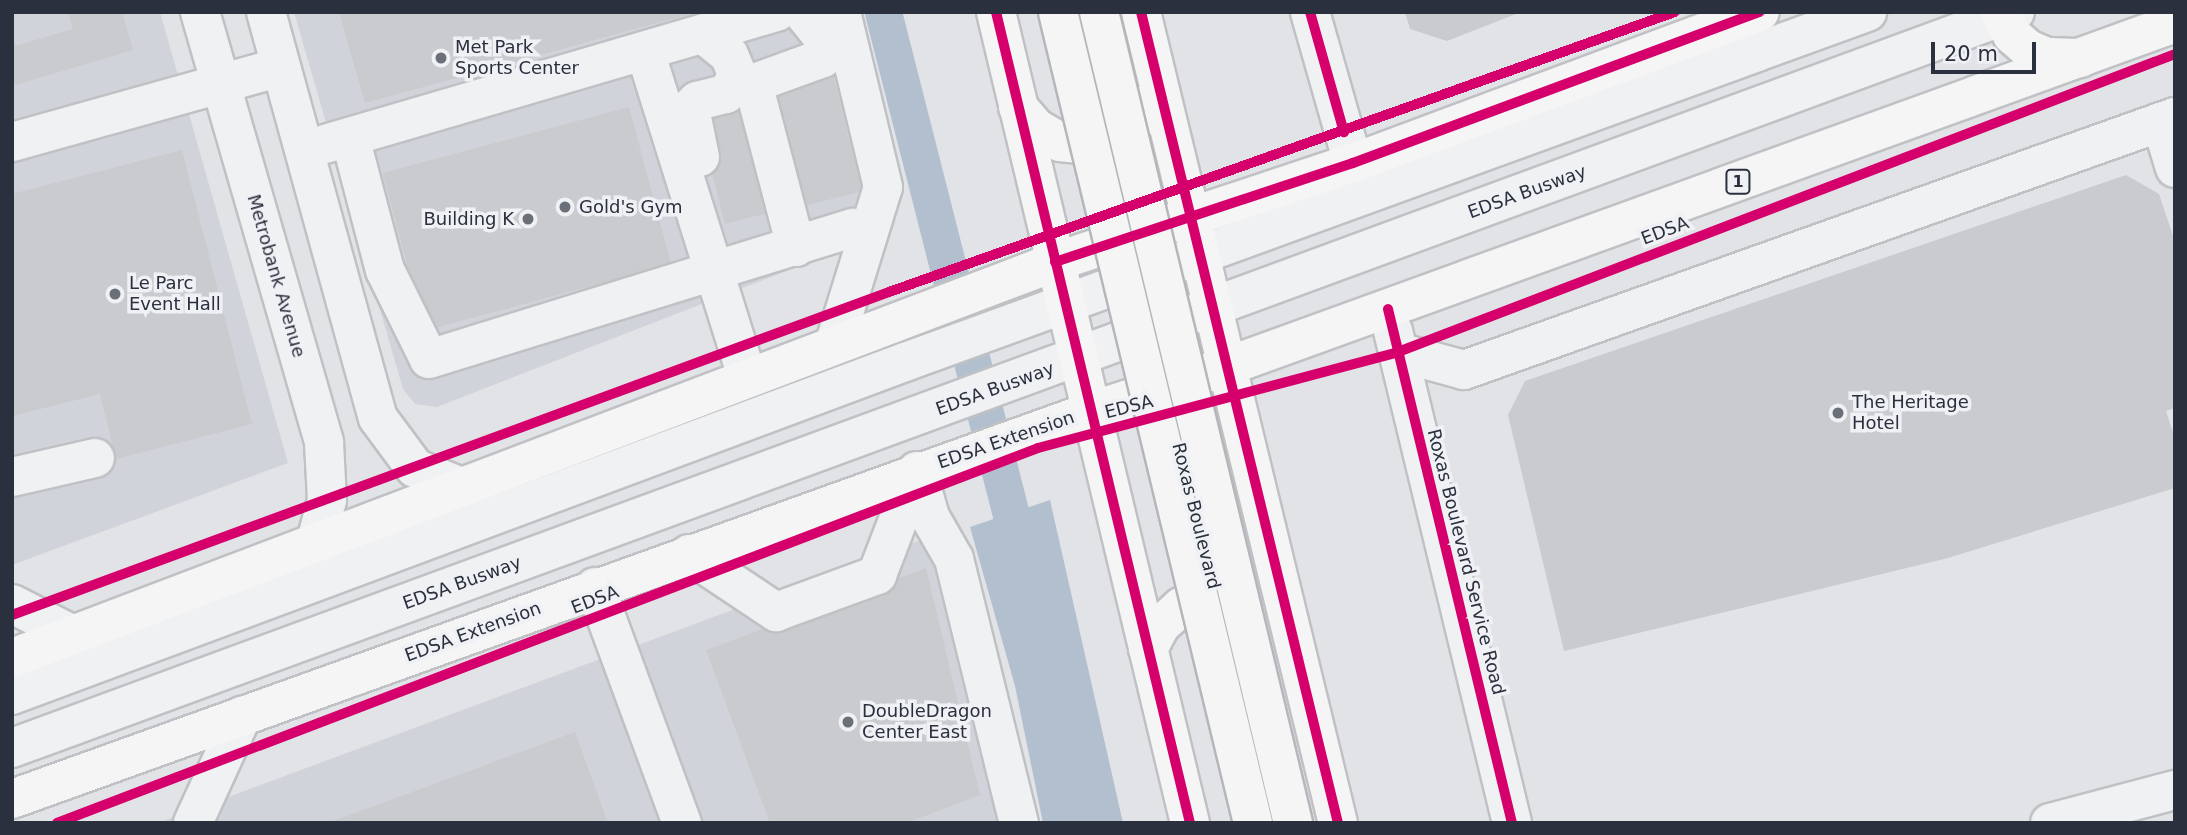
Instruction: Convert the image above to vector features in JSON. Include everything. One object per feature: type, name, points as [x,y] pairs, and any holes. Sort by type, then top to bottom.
[{"type":"main road","points":[[996,12],[1190,823]]},
{"type":"main road","name":"Roxas Boulevard","points":[[1058,12],[1253,823]]},
{"type":"main road","name":"Roxas Boulevard","points":[[1099,12],[1293,823]]},
{"type":"main road","points":[[1141,12],[1338,823]]},
{"type":"main road","points":[[2006,14],[2028,49],[2068,60],[2088,56]]},
{"type":"main road","points":[[12,658],[835,342],[1055,262],[1353,163],[1739,16]]},
{"type":"main road","name":"EDSA","points":[[1092,411],[1388,309],[2175,23]]},
{"type":"main road","points":[[1018,107],[1035,128],[1060,142],[1087,145],[1114,138],[1136,122],[1151,99],[1156,73]]},
{"type":"main road","name":"EDSA Extension","points":[[12,799],[925,468],[1092,411]]},
{"type":"main road","points":[[1148,649],[1161,625],[1181,607],[1205,595],[1246,593],[1284,606]]},
{"type":"street","name":"Metrobank Avenue","points":[[200,12],[324,443],[327,500],[316,541]]},
{"type":"street","points":[[266,12],[378,418],[415,468],[461,486]]},
{"type":"street","points":[[303,150],[777,12]]},
{"type":"street","points":[[796,247],[755,92],[757,82],[823,58],[827,50],[821,30],[802,12]]},
{"type":"street","points":[[835,342],[883,187],[841,12]]},
{"type":"street","points":[[1310,12],[1353,163]]},
{"type":"street","points":[[12,695],[905,362],[1867,12]]},
{"type":"street","name":"EDSA Busway","points":[[12,748],[1079,358],[2006,14]]},
{"type":"street","points":[[703,34],[729,55],[738,76],[726,94],[693,104],[689,115],[747,377]]},
{"type":"street","points":[[645,51],[724,270]]},
{"type":"street","points":[[12,142],[281,67]]},
{"type":"street","points":[[1398,352],[1464,370],[2168,120],[2175,168]]},
{"type":"street","points":[[350,137],[384,271],[429,359],[853,228]]},
{"type":"street","name":"Roxas Boulevard Service Road","points":[[1388,309],[1512,823]]},
{"type":"street","points":[[12,477],[95,458]]},
{"type":"street","points":[[689,554],[776,612],[877,575],[925,468]]},
{"type":"street","points":[[925,468],[930,517],[954,559],[1019,823]]},
{"type":"street","points":[[595,587],[682,823]]},
{"type":"street","points":[[12,604],[73,635]]},
{"type":"street","points":[[193,823],[242,716]]},
{"type":"street","points":[[2050,823],[2175,790]]},
{"type":"shaded area","points":[[12,12],[160,12],[288,463],[12,565]]},
{"type":"shaded area","points":[[294,12],[830,12],[871,191],[848,247],[437,407],[415,404],[403,389]]},
{"type":"shaded area","points":[[929,537],[1003,823],[158,823]]},
{"type":"water","points":[[1050,500],[1123,823],[1043,823],[1015,686],[970,527]]},
{"type":"building","points":[[68,12],[122,12],[133,50],[12,86],[12,38],[15,46],[73,29]]},
{"type":"building","name":"Met Park Sports Center","points":[[339,12],[693,12],[693,13],[365,103]]},
{"type":"building","points":[[1405,12],[1521,12],[1447,41],[1410,29]]},
{"type":"building","points":[[832,71],[862,191],[791,209],[761,89]]},
{"type":"building","points":[[750,97],[778,211],[725,224],[697,110]]},
{"type":"building","name":"Building K","points":[[629,107],[671,264],[425,330],[383,173]]},
{"type":"building","name":"Le Parc Event Hall","points":[[182,150],[252,424],[116,459],[100,394],[12,416],[12,194]]},
{"type":"building","name":"The Heritage Hotel","points":[[2126,175],[2159,194],[2175,242],[2175,408],[2166,411],[2175,439],[2175,488],[1948,558],[1564,651],[1508,415],[1525,381]]},
{"type":"building","name":"DoubleDragon Center East","points":[[926,568],[980,795],[906,823],[770,823],[706,650]]},
{"type":"building","points":[[575,732],[608,823],[331,823],[331,822]]},
{"type":"waterway","points":[[883,12],[1023,562]]},
{"type":"cycle path","points":[[996,12],[1190,823]]},
{"type":"cycle path","points":[[1141,12],[1338,823]]},
{"type":"cycle path","points":[[1310,12],[1344,132]]},
{"type":"cycle path","points":[[12,615],[889,292],[1675,12]]},
{"type":"cycle path","points":[[1055,262],[1353,163],[1760,12]]},
{"type":"cycle path","points":[[57,823],[1038,448],[1398,352],[2175,54]]},
{"type":"cycle path","points":[[1388,309],[1512,823]]},
{"type":"place","name":"Met Park Sports Center","points":[[441,58]]},
{"type":"place","name":"Gold's Gym","points":[[565,207]]},
{"type":"place","name":"Building K","points":[[528,219]]},
{"type":"place","name":"Le Parc Event Hall","points":[[115,294]]},
{"type":"place","name":"The Heritage Hotel","points":[[1838,413]]},
{"type":"place","name":"DoubleDragon Center East","points":[[848,722]]}]
